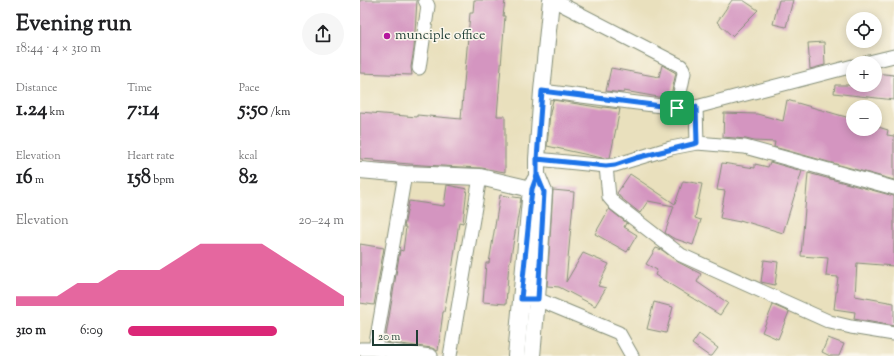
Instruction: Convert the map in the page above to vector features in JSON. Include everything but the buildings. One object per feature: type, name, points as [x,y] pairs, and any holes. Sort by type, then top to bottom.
[{"type":"street","points":[[420,68],[428,6],[425,0]]},
{"type":"street","points":[[532,356],[538,299],[537,179],[542,91],[552,0],[681,66],[684,73],[677,108]]},
{"type":"street","points":[[882,59],[894,56]]},
{"type":"street","points":[[542,91],[677,108],[696,107],[846,68]]},
{"type":"street","points":[[696,107],[697,143]]},
{"type":"street","points":[[360,170],[405,174],[537,179],[615,165],[664,150],[697,143],[746,147],[894,188]]},
{"type":"street","points":[[606,166],[609,197],[615,204],[681,255],[830,322],[894,334]]},
{"type":"street","points":[[375,349],[405,174]]},
{"type":"street","points":[[450,356],[480,177]]},
{"type":"street","points":[[516,356],[521,299],[537,179]]},
{"type":"street","points":[[521,299],[538,299],[619,333],[632,356]]},
{"type":"street","points":[[360,349],[375,349],[431,356]]},
{"type":"place","name":"munciple office","points":[[387,36]]},
{"type":"route","points":[[677,108],[542,91],[537,159],[537,175],[544,192],[538,299],[521,299],[532,189],[537,175],[537,159],[606,166],[615,165],[671,148],[697,143],[696,107],[677,108]]}]
